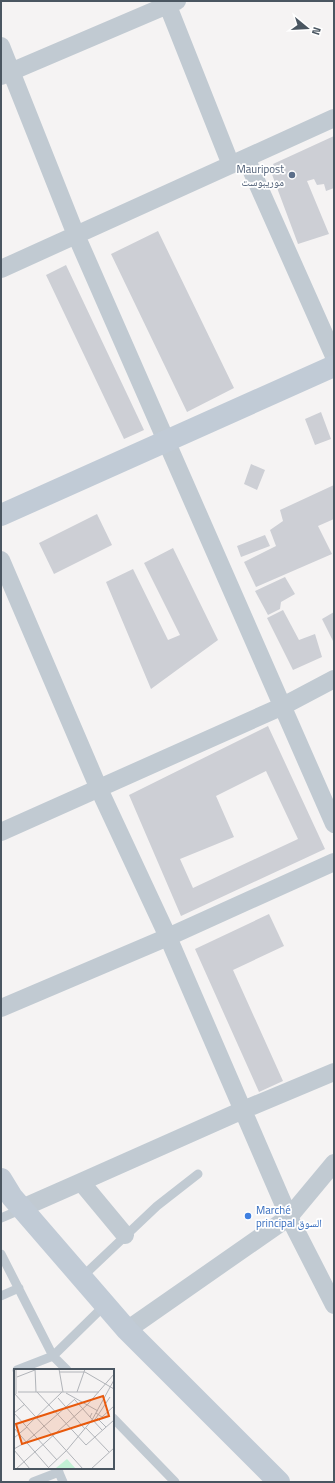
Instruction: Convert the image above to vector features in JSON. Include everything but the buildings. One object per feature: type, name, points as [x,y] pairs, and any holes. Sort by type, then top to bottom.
[{"type":"street","points":[[5,74],[170,2],[238,162],[334,356]]},
{"type":"street","points":[[1,46],[5,74],[334,824]]},
{"type":"street","points":[[1,269],[334,118]]},
{"type":"street","points":[[1,516],[334,366]]},
{"type":"street","points":[[1,560],[99,789],[168,937],[289,1217],[334,1306]]},
{"type":"street","points":[[1,832],[283,706],[334,679]]},
{"type":"street","points":[[1,1008],[168,937],[334,862]]},
{"type":"street","points":[[22,1208],[243,1110],[334,1072]]},
{"type":"street","points":[[127,1330],[289,1217],[334,1163]]},
{"type":"street","points":[[1,1179],[12,1197],[127,1330],[279,1482]]},
{"type":"street","points":[[81,1182],[125,1235]]},
{"type":"lane","points":[[82,1277],[170,1194],[198,1174]]},
{"type":"lane","points":[[1,1218],[22,1208]]},
{"type":"lane","points":[[1,1254],[53,1356],[65,1369]]},
{"type":"lane","points":[[1,1296],[19,1288]]},
{"type":"lane","points":[[19,1369],[53,1356],[105,1305]]},
{"type":"lane","points":[[114,1419],[175,1482]]},
{"type":"lane","points":[[33,1482],[58,1470],[64,1482]]},
{"type":"place","name":"Mauripost موريبوست","points":[[292,175]]},
{"type":"place","name":"Marché principal السوق","points":[[248,1216]]}]
